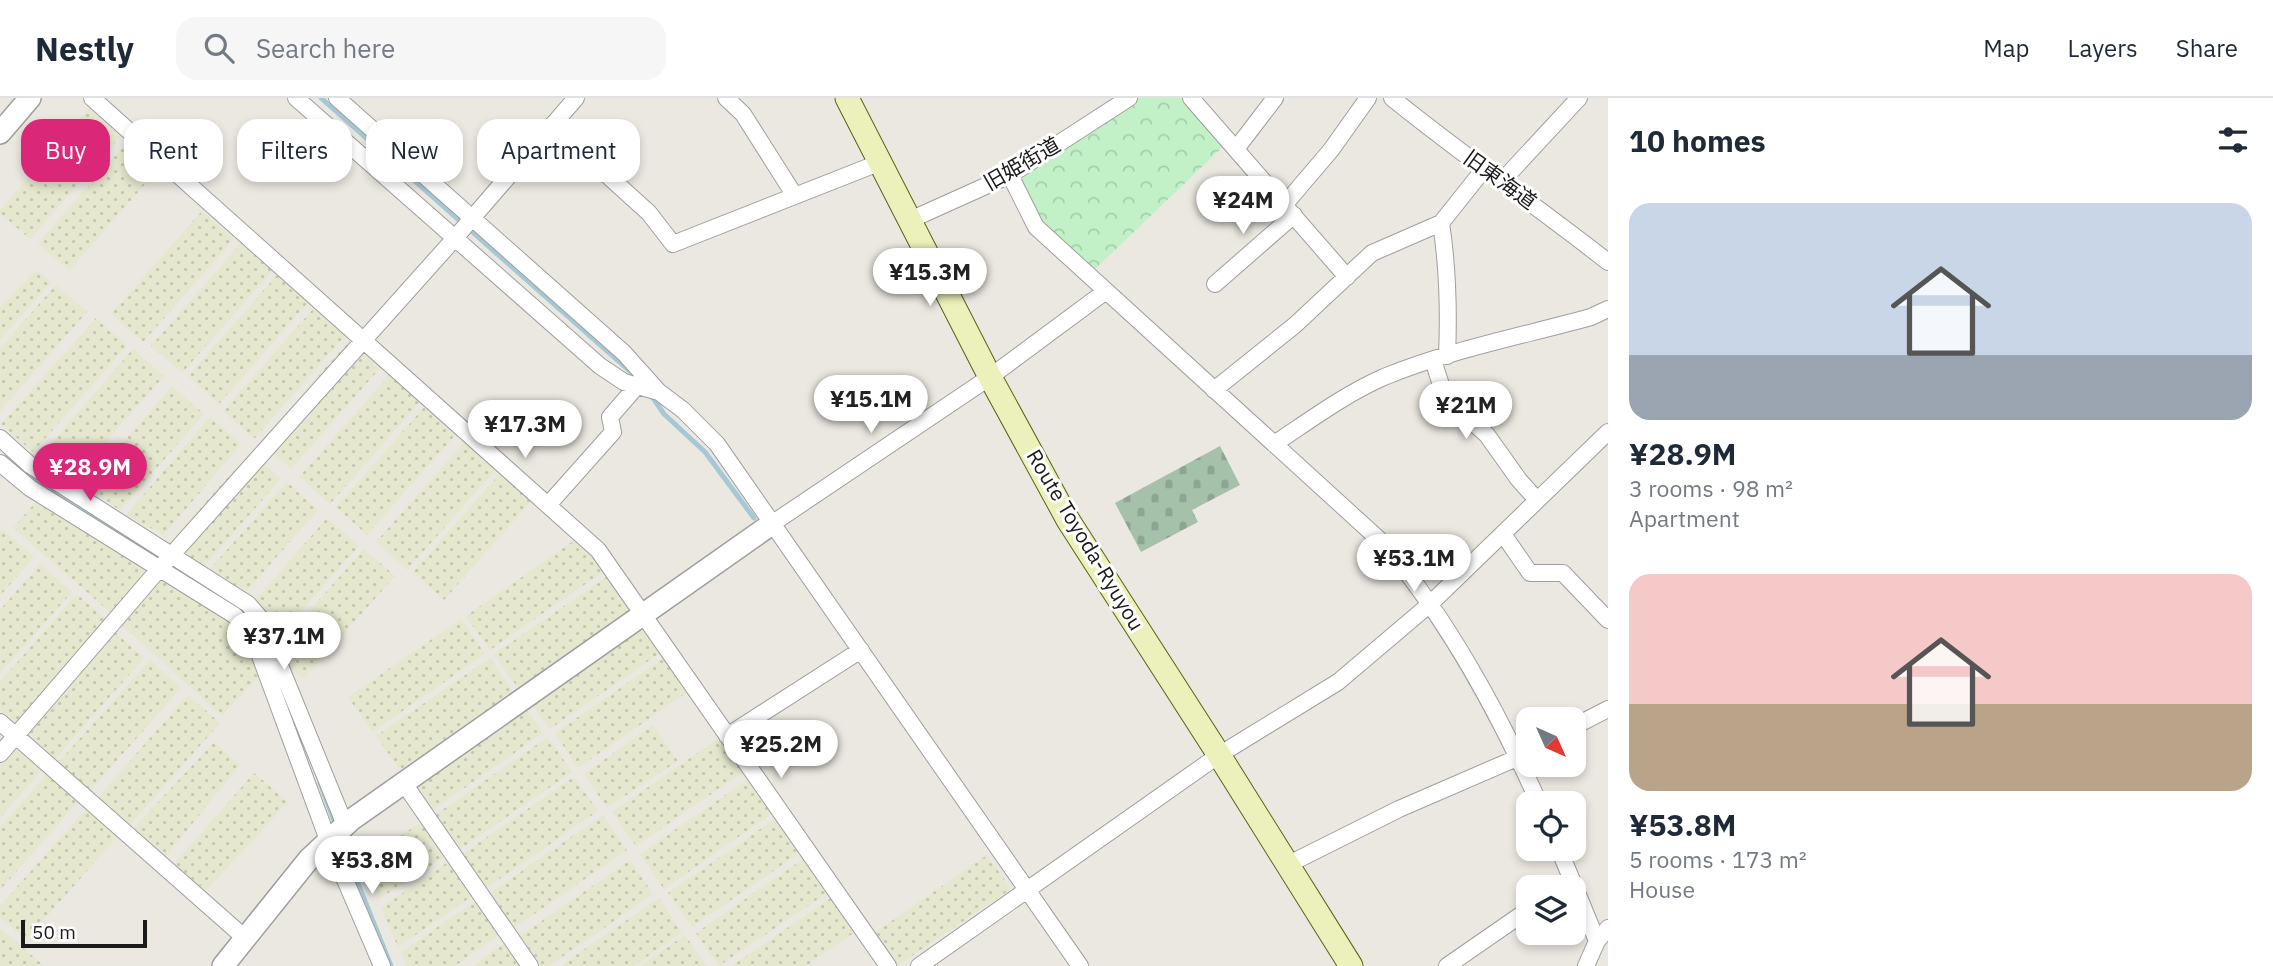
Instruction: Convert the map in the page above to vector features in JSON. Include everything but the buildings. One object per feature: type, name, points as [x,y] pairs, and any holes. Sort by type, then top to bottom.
[{"type":"main road","name":"Route Toyoda-Ryuyou","points":[[847,98],[990,377],[1068,520],[1351,966]]},
{"type":"street","points":[[0,133],[30,98]]},
{"type":"street","points":[[92,98],[598,550],[888,966]]},
{"type":"street","points":[[296,98],[600,366],[624,382],[659,392]]},
{"type":"street","points":[[337,98],[624,353],[659,392],[683,410],[717,444],[1080,966]]},
{"type":"street","points":[[557,119],[576,98]]},
{"type":"street","points":[[726,98],[743,114],[795,196]]},
{"type":"street","name":"旧姫街道","points":[[910,220],[1010,175],[1129,98]]},
{"type":"street","points":[[1191,98],[1347,277]]},
{"type":"street","points":[[1236,149],[1275,98]]},
{"type":"street","points":[[1215,284],[1289,210],[1368,98]]},
{"type":"street","name":"旧東海道","points":[[1392,98],[1434,133],[1608,262]]},
{"type":"street","points":[[1502,181],[1579,98]]},
{"type":"street","points":[[615,182],[649,213],[673,244],[881,162]]},
{"type":"street","points":[[1214,390],[1295,325],[1372,253],[1441,223],[1484,169]]},
{"type":"street","points":[[1010,175],[1036,227],[1384,544],[1414,579],[1445,625],[1516,744]]},
{"type":"street","points":[[0,754],[172,554],[502,182]]},
{"type":"street","points":[[1441,223],[1448,266],[1440,358],[1443,388],[1458,409],[1487,435],[1537,500]]},
{"type":"street","points":[[223,966],[309,859],[345,825],[774,523],[990,377],[1106,291]]},
{"type":"street","points":[[1273,444],[1342,400],[1383,378],[1440,358],[1591,317],[1608,309]]},
{"type":"street","points":[[548,505],[613,432],[610,417],[637,386]]},
{"type":"street","points":[[919,966],[1219,755],[1339,682],[1430,604],[1608,432]]},
{"type":"street","points":[[0,438],[30,465],[248,604],[261,619],[345,825]]},
{"type":"street","points":[[0,463],[30,488],[234,615],[247,628],[256,645],[328,840],[382,966]]},
{"type":"street","points":[[1503,534],[1531,573],[1563,573],[1608,620]]},
{"type":"street","points":[[727,736],[861,650]]},
{"type":"street","points":[[1586,720],[1608,709]]},
{"type":"street","points":[[0,722],[245,938]]},
{"type":"street","points":[[1287,865],[1399,809],[1516,759]]},
{"type":"street","points":[[403,782],[530,966]]},
{"type":"street","points":[[1447,966],[1516,918]]},
{"type":"street","points":[[1594,957],[1608,928]]},
{"type":"street","points":[[1586,936],[1594,957]]},
{"type":"green space","points":[[1129,98],[1191,98],[1229,141],[1092,272],[1037,228],[1010,175]]},
{"type":"green space","points":[[89,108],[102,119],[79,119]]},
{"type":"green space","points":[[110,126],[121,136],[110,148]]},
{"type":"green space","points":[[124,146],[124,182],[147,182],[69,271],[38,243],[92,182],[110,182],[110,162]]},
{"type":"green space","points":[[24,182],[80,182],[30,239],[0,213]]},
{"type":"green space","points":[[202,211],[234,239],[143,342],[111,314]]},
{"type":"green space","points":[[241,243],[273,270],[182,373],[151,346]]},
{"type":"green space","points":[[36,270],[51,282],[0,340],[0,308]]},
{"type":"green space","points":[[279,273],[310,300],[219,404],[188,376]]},
{"type":"green space","points":[[56,285],[87,312],[0,411],[0,348]]},
{"type":"green space","points":[[314,308],[345,336],[254,439],[223,411]]},
{"type":"green space","points":[[96,318],[127,346],[33,452],[1,424]]},
{"type":"green space","points":[[351,339],[382,366],[291,469],[260,442]]},
{"type":"green space","points":[[133,349],[164,376],[73,479],[40,456]]},
{"type":"green space","points":[[390,374],[421,401],[330,504],[299,477]]},
{"type":"green space","points":[[172,386],[204,414],[120,510],[84,487]]},
{"type":"green space","points":[[427,404],[458,432],[367,535],[336,507]]},
{"type":"green space","points":[[210,417],[241,444],[164,535],[126,515]]},
{"type":"green space","points":[[467,439],[498,467],[407,570],[376,542]]},
{"type":"green space","points":[[1220,446],[1240,485],[1192,510],[1198,522],[1141,552],[1115,503]]},
{"type":"green space","points":[[250,452],[281,479],[190,582],[159,555]]},
{"type":"green space","points":[[504,469],[535,497],[444,600],[413,572]]},
{"type":"green space","points":[[287,482],[318,510],[227,613],[196,585]]},
{"type":"green space","points":[[41,496],[160,568],[117,618],[13,528]]},
{"type":"green space","points":[[327,518],[359,546],[267,649],[264,671],[222,716],[121,624],[168,573],[236,622]]},
{"type":"green space","points":[[3,530],[34,557],[0,596],[0,532]]},
{"type":"green space","points":[[579,537],[603,572],[490,650],[466,616]]},
{"type":"green space","points":[[364,549],[395,576],[304,679],[273,652]]},
{"type":"green space","points":[[40,564],[72,592],[0,673],[0,610]]},
{"type":"green space","points":[[608,576],[631,610],[518,688],[494,654]]},
{"type":"green space","points":[[77,594],[109,622],[18,725],[0,709],[0,682]]},
{"type":"green space","points":[[639,617],[663,651],[550,729],[526,695]]},
{"type":"green space","points":[[461,619],[485,654],[372,732],[348,697]]},
{"type":"green space","points":[[113,630],[144,658],[53,761],[22,733]]},
{"type":"green space","points":[[668,655],[692,689],[578,768],[555,733]]},
{"type":"green space","points":[[490,658],[513,692],[400,770],[376,736]]},
{"type":"green space","points":[[150,660],[181,688],[90,791],[58,763]]},
{"type":"green space","points":[[188,695],[220,723],[129,826],[97,798]]},
{"type":"green space","points":[[519,699],[543,733],[430,812],[406,777]]},
{"type":"green space","points":[[653,725],[678,761],[607,808],[584,774]]},
{"type":"green space","points":[[725,734],[749,768],[636,846],[612,812]]},
{"type":"green space","points":[[548,737],[572,772],[459,850],[435,815]]},
{"type":"green space","points":[[214,742],[240,765],[166,856],[134,828]]},
{"type":"green space","points":[[10,744],[41,771],[0,818],[0,755]]},
{"type":"green space","points":[[254,773],[288,802],[206,891],[174,864]]},
{"type":"green space","points":[[47,774],[78,802],[0,890],[0,827]]},
{"type":"green space","points":[[753,776],[777,810],[664,889],[640,854]]},
{"type":"green space","points":[[574,777],[598,811],[485,889],[461,855]]},
{"type":"green space","points":[[86,809],[117,837],[26,940],[0,917],[0,906]]},
{"type":"green space","points":[[782,814],[805,849],[692,927],[668,893]]},
{"type":"green space","points":[[603,815],[627,850],[514,928],[490,893]]},
{"type":"green space","points":[[428,818],[451,853],[379,899],[365,858]]},
{"type":"green space","points":[[809,855],[833,889],[719,966],[696,933]]},
{"type":"green space","points":[[987,855],[1011,889],[897,966],[874,933]]},
{"type":"green space","points":[[454,858],[478,892],[398,947],[381,908]]},
{"type":"green space","points":[[630,860],[653,894],[549,966],[536,966],[517,938]]},
{"type":"green space","points":[[838,893],[862,927],[806,966],[732,966]]},
{"type":"green space","points":[[483,896],[506,930],[455,966],[406,966],[401,952]]},
{"type":"green space","points":[[659,898],[682,932],[634,966],[560,966]]},
{"type":"green space","points":[[0,928],[44,966],[0,966]]},
{"type":"green space","points":[[685,935],[706,966],[640,966]]},
{"type":"green space","points":[[509,940],[527,966],[472,966]]},
{"type":"waterway","points":[[321,98],[633,374]]},
{"type":"waterway","points":[[651,395],[664,414],[705,452],[754,518]]},
{"type":"waterway","points":[[7,455],[47,487],[191,577]]},
{"type":"waterway","points":[[226,599],[249,618],[259,631]]},
{"type":"waterway","points":[[320,783],[336,826]]},
{"type":"waterway","points":[[340,839],[391,966]]}]
